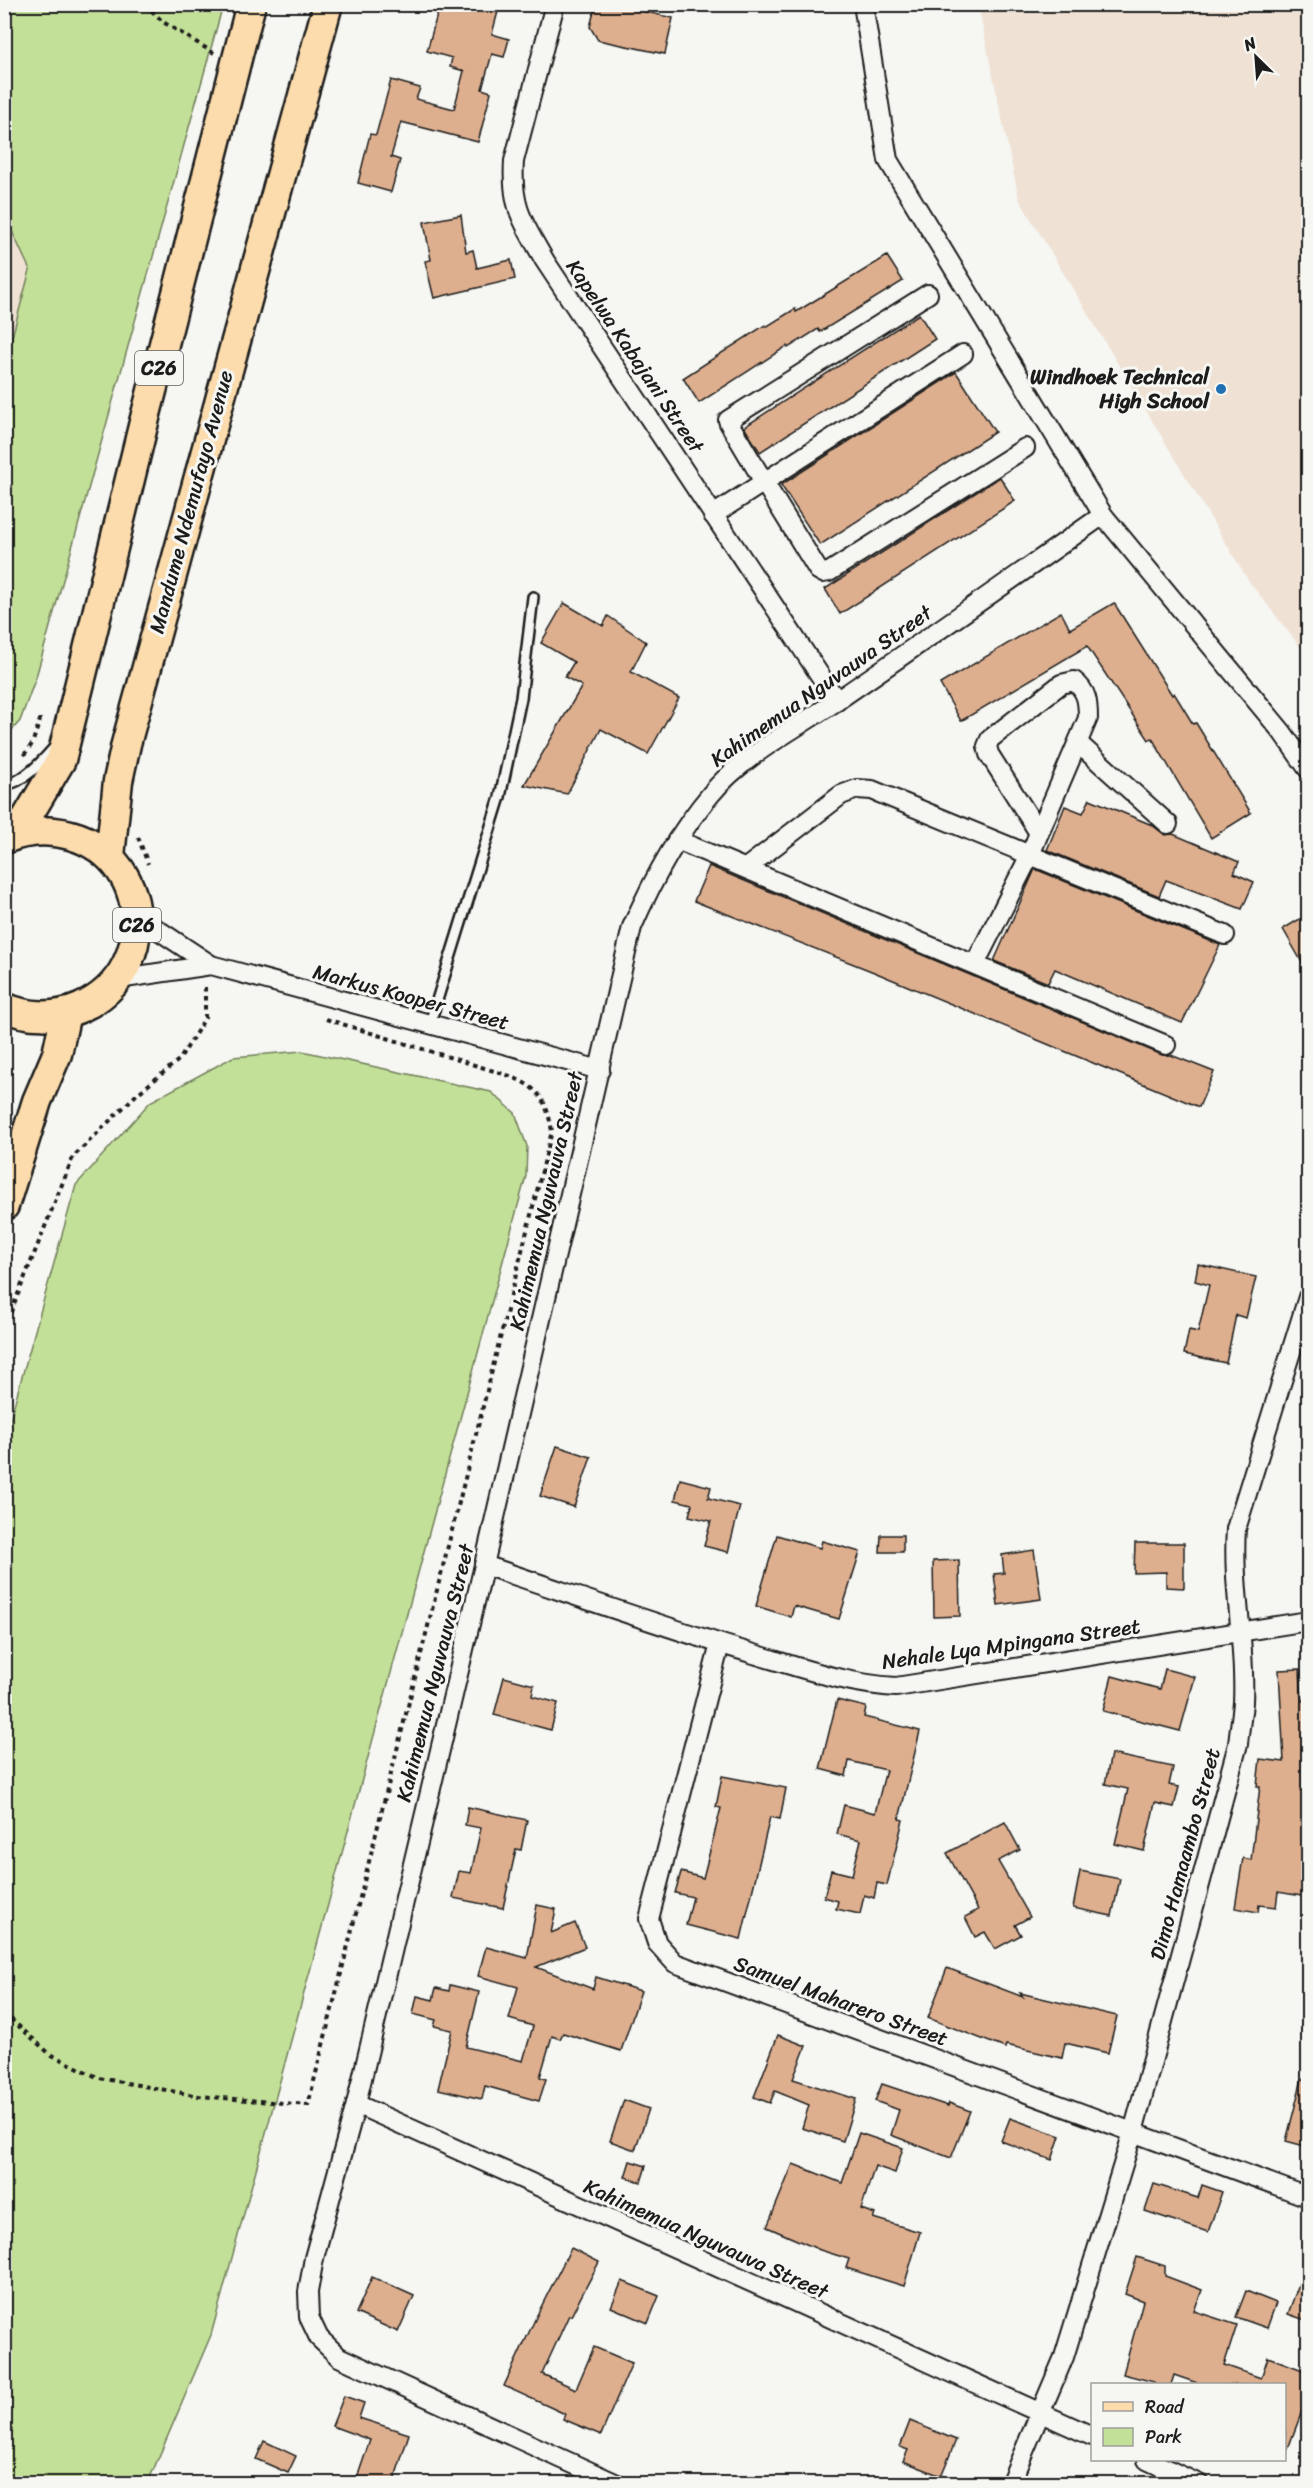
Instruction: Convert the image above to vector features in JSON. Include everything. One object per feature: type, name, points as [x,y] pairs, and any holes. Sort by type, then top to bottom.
[{"type":"main road","name":"C26","points":[[9,833],[61,760],[143,426],[251,4]]},
{"type":"main road","name":"Mandume Ndemufayo Avenue","points":[[110,856],[118,782],[126,744],[328,4]]},
{"type":"main road","name":"C26","points":[[9,833],[39,830],[70,833],[87,840],[110,856],[129,884],[135,900],[137,916],[133,949],[112,985]]},
{"type":"main road","points":[[16,1010],[46,1015],[66,1013],[88,1004],[112,985]]},
{"type":"main road","points":[[4,1206],[37,1101],[57,1054],[66,1013]]},
{"type":"street","name":"Kapelwa Kabajani Street","points":[[555,4],[513,161],[512,187],[519,214],[545,261],[837,701]]},
{"type":"street","points":[[863,4],[888,159],[1103,515],[1282,732],[1308,769]]},
{"type":"street","points":[[928,294],[728,420],[818,570],[823,573],[829,572],[1025,448]]},
{"type":"street","points":[[713,515],[963,354]]},
{"type":"street","name":"Kahimemua Nguvauva Street","points":[[617,2484],[339,2357],[320,2338],[309,2317],[308,2292],[314,2258],[356,2104],[484,1565],[632,927],[653,879],[677,840],[712,793],[750,759],[1103,515]]},
{"type":"street","points":[[975,964],[1030,855],[1079,744],[1088,718],[1088,702],[1083,688],[1074,681],[1061,684],[990,739],[987,746],[989,754],[1039,833]]},
{"type":"street","points":[[1079,744],[1168,824]]},
{"type":"street","points":[[746,868],[841,795],[857,789],[872,790],[1225,935]]},
{"type":"street","points":[[677,840],[1166,1045]]},
{"type":"street","points":[[137,916],[211,965]]},
{"type":"street","points":[[112,985],[211,965]]},
{"type":"street","name":"Markus Kooper Street","points":[[211,965],[600,1071]]},
{"type":"street","name":"Dimo Hamaambo Street","points":[[1039,2414],[1064,2357],[1133,2132],[1238,1744],[1243,1702],[1234,1558],[1236,1530],[1308,1297]]},
{"type":"street","name":"Nehale Lya Mpingana Street","points":[[484,1565],[720,1644],[847,1682],[896,1687],[1308,1621]]},
{"type":"street","name":"Samuel Maharero Street","points":[[720,1644],[649,1919],[657,1943],[675,1963],[1308,2197]]},
{"type":"street","name":"Kahimemua Nguvauva Street","points":[[356,2104],[1091,2436]]},
{"type":"street","points":[[1010,2484],[1039,2414]]},
{"type":"street","points":[[1149,2461],[1199,2484]]},
{"type":"lane","points":[[429,1026],[500,797],[521,698],[533,597]]},
{"type":"lane","points":[[4,785],[12,784],[43,761],[68,732]]},
{"type":"path","points":[[145,4],[163,22],[236,66]]},
{"type":"path","points":[[16,762],[32,744],[40,720]]},
{"type":"path","points":[[136,829],[148,866]]},
{"type":"path","points":[[4,1329],[74,1157],[136,1095],[180,1059],[205,1018],[205,982],[211,965]]},
{"type":"path","points":[[4,2013],[50,2054],[99,2078],[199,2096],[308,2105],[552,1131],[548,1110],[532,1086],[510,1076],[318,1017]]},
{"type":"shaded area","name":"Windhoek Technical High School","points":[[978,5],[1308,5],[1308,657],[1248,580],[1019,199]]},
{"type":"shaded area","points":[[5,216],[30,270],[5,363]]},
{"type":"green space","points":[[5,4],[223,5],[36,677],[20,721],[5,738],[5,363],[30,270],[5,216]]},
{"type":"green space","points":[[302,1051],[491,1092],[515,1113],[527,1146],[526,1176],[211,2335],[149,2483],[5,2483],[5,1437],[76,1185],[150,1102],[233,1057]]},
{"type":"building","points":[[440,4],[500,4],[492,34],[509,39],[504,57],[492,54],[482,89],[491,92],[478,142],[401,122],[391,157],[400,160],[391,192],[358,183],[370,134],[376,135],[391,80],[420,88],[416,99],[454,109],[464,71],[450,67],[452,58],[427,51]]},
{"type":"building","points":[[596,4],[611,4],[673,18],[665,54],[598,40],[590,27]]},
{"type":"building","points":[[461,215],[466,252],[473,250],[477,268],[511,260],[515,279],[434,298],[425,261],[431,260],[424,222]]},
{"type":"building","points":[[887,256],[903,281],[820,332],[818,329],[788,348],[787,346],[699,403],[683,378],[765,325],[766,327],[795,309],[796,312]]},
{"type":"building","points":[[919,314],[935,339],[760,452],[744,427]]},
{"type":"building","points":[[956,372],[995,432],[820,545],[781,485]]},
{"type":"building","points":[[1000,477],[1015,501],[840,614],[825,589]]},
{"type":"building","points":[[564,603],[603,626],[608,616],[646,642],[631,672],[679,698],[648,754],[601,729],[567,794],[524,785],[582,686],[565,677],[574,662],[541,643]]},
{"type":"building","points":[[1114,603],[1172,695],[1174,693],[1193,724],[1196,723],[1251,813],[1211,838],[1152,738],[1149,740],[1087,646],[961,721],[940,684],[1061,612],[1070,629]]},
{"type":"building","points":[[1090,799],[1152,825],[1165,835],[1173,834],[1239,862],[1234,873],[1254,882],[1242,909],[1166,880],[1159,896],[1047,850],[1065,806],[1083,813]]},
{"type":"building","points":[[709,866],[1162,1055],[1171,1055],[1214,1072],[1199,1107],[874,972],[694,901]]},
{"type":"building","points":[[1035,869],[1220,945],[1182,1023],[1055,969],[1048,983],[994,961]]},
{"type":"building","points":[[1308,914],[1308,973],[1283,929]]},
{"type":"building","points":[[1198,1264],[1256,1277],[1246,1318],[1236,1315],[1226,1363],[1184,1354],[1189,1330],[1198,1332],[1209,1285],[1195,1281]]},
{"type":"building","points":[[557,1446],[591,1457],[574,1507],[540,1496]]},
{"type":"building","points":[[680,1479],[711,1487],[708,1498],[740,1506],[728,1552],[704,1546],[711,1521],[689,1516],[692,1504],[675,1500]]},
{"type":"building","points":[[777,1535],[820,1548],[822,1541],[860,1552],[839,1619],[794,1606],[791,1617],[756,1606]]},
{"type":"building","points":[[881,1535],[903,1535],[903,1552],[880,1552]]},
{"type":"building","points":[[1135,1543],[1184,1543],[1184,1588],[1166,1587],[1166,1572],[1134,1573]]},
{"type":"building","points":[[1034,1550],[1041,1599],[998,1605],[994,1574],[1004,1573],[1002,1555]]},
{"type":"building","points":[[959,1560],[960,1616],[934,1617],[933,1561]]},
{"type":"building","points":[[1165,1669],[1195,1677],[1180,1731],[1103,1711],[1112,1676],[1160,1689]]},
{"type":"building","points":[[1300,1669],[1302,1701],[1308,1701],[1308,1897],[1278,1892],[1276,1907],[1259,1905],[1258,1912],[1235,1908],[1243,1858],[1251,1860],[1260,1786],[1257,1786],[1260,1759],[1284,1762],[1279,1670]]},
{"type":"building","points":[[504,1677],[534,1685],[532,1696],[558,1703],[551,1730],[494,1715]]},
{"type":"building","points":[[837,1700],[866,1707],[864,1717],[920,1731],[899,1819],[903,1820],[887,1885],[877,1883],[874,1898],[864,1895],[860,1914],[836,1909],[838,1901],[824,1897],[831,1870],[852,1875],[861,1840],[837,1834],[844,1805],[875,1813],[886,1770],[849,1761],[846,1776],[820,1769]]},
{"type":"building","points":[[1111,1754],[1173,1767],[1169,1785],[1179,1787],[1174,1807],[1155,1803],[1144,1851],[1115,1844],[1128,1789],[1105,1784]]},
{"type":"building","points":[[722,1776],[786,1788],[780,1819],[770,1817],[741,1939],[686,1925],[693,1897],[675,1893],[681,1872],[703,1878],[721,1808],[716,1807]]},
{"type":"building","points":[[468,1807],[527,1820],[521,1850],[516,1849],[503,1908],[453,1898],[459,1871],[471,1873],[481,1828],[465,1825]]},
{"type":"building","points":[[1005,1822],[1020,1850],[998,1861],[1030,1917],[1015,1925],[1021,1935],[995,1949],[985,1932],[975,1937],[965,1917],[978,1910],[947,1853]]},
{"type":"building","points":[[1080,1871],[1120,1879],[1112,1916],[1073,1908]]},
{"type":"building","points":[[537,1905],[556,1909],[551,1933],[575,1923],[585,1947],[536,1967],[593,1989],[596,1977],[641,1991],[621,2051],[563,2033],[560,2039],[552,2036],[540,2077],[546,2079],[539,2101],[485,2086],[482,2099],[438,2089],[452,2030],[434,2026],[436,2020],[413,2014],[417,1996],[433,2000],[436,1988],[449,1991],[450,1985],[479,1992],[466,2047],[523,2061],[533,2026],[509,2019],[518,1987],[478,1976],[486,1947],[527,1958]]},
{"type":"building","points":[[947,1968],[1023,1997],[1020,1993],[1117,2016],[1108,2053],[1065,2043],[1062,2058],[1006,2045],[1005,2048],[928,2018]]},
{"type":"building","points":[[778,2035],[806,2046],[793,2079],[856,2099],[843,2141],[802,2128],[809,2105],[775,2091],[770,2103],[754,2097]]},
{"type":"building","points":[[1302,2079],[1308,2080],[1308,2147],[1286,2141]]},
{"type":"building","points":[[882,2084],[970,2111],[951,2158],[891,2135],[899,2110],[875,2101]]},
{"type":"building","points":[[624,2100],[649,2109],[635,2150],[610,2141]]},
{"type":"building","points":[[1010,2118],[1060,2136],[1052,2160],[1001,2141]]},
{"type":"building","points":[[859,2133],[903,2148],[895,2173],[875,2166],[861,2209],[875,2214],[873,2218],[920,2232],[904,2286],[846,2268],[849,2259],[820,2250],[767,2227],[793,2164],[842,2183]]},
{"type":"building","points":[[630,2161],[646,2166],[641,2182],[625,2177]]},
{"type":"building","points":[[1154,2184],[1198,2198],[1202,2185],[1222,2192],[1208,2232],[1145,2211]]},
{"type":"building","points":[[571,2248],[599,2262],[571,2316],[569,2315],[542,2374],[576,2389],[594,2347],[632,2363],[601,2435],[563,2419],[565,2414],[504,2386]]},
{"type":"building","points":[[1137,2257],[1165,2266],[1165,2276],[1202,2290],[1194,2311],[1237,2325],[1224,2365],[1261,2378],[1268,2357],[1308,2372],[1308,2395],[1286,2454],[1286,2383],[1197,2383],[1174,2375],[1172,2383],[1154,2383],[1123,2374],[1143,2301],[1125,2294]]},
{"type":"building","points":[[1306,2264],[1308,2264],[1308,2321],[1288,2314]]},
{"type":"building","points":[[372,2277],[414,2296],[398,2332],[356,2313]]},
{"type":"building","points":[[622,2281],[659,2296],[648,2323],[611,2307]]},
{"type":"building","points":[[1246,2291],[1276,2303],[1267,2328],[1236,2317]]},
{"type":"building","points":[[344,2396],[364,2403],[359,2418],[409,2434],[393,2484],[355,2484],[370,2440],[332,2426]]},
{"type":"building","points":[[910,2421],[956,2440],[941,2476],[903,2461],[908,2450],[900,2447]]},
{"type":"building","points":[[264,2441],[296,2456],[288,2473],[256,2459]]},
{"type":"place","name":"Windhoek Technical High School","points":[[1221,389]]}]
